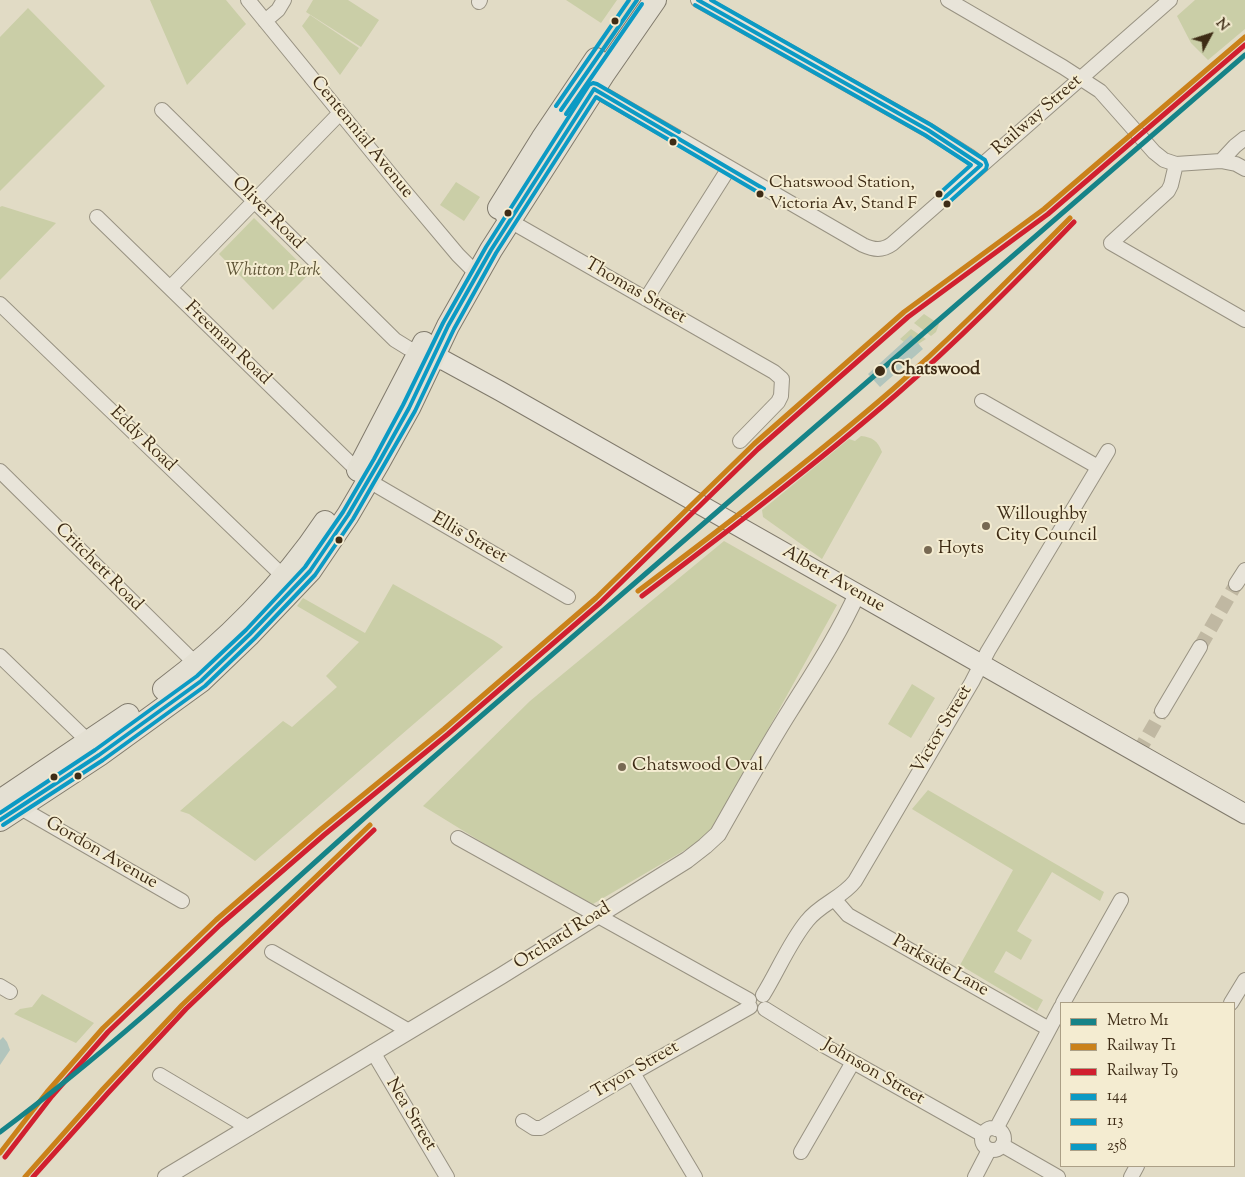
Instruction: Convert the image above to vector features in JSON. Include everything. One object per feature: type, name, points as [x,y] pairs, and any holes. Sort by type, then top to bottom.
[{"type":"highway","points":[[0,820],[10,804],[89,742],[144,704],[196,664],[239,624],[284,577],[313,541],[363,476],[409,408],[426,355],[448,326],[472,268],[638,0]]},
{"type":"highway","points":[[587,85],[654,0]]},
{"type":"highway","points":[[10,804],[107,750],[214,669],[310,571],[348,515],[363,476]]},
{"type":"main road","name":"Albert Avenue","points":[[426,355],[444,361],[500,391],[1245,814]]},
{"type":"street","name":"Centennial Avenue","points":[[248,0],[340,113],[472,268]]},
{"type":"street","points":[[264,21],[278,10],[284,0]]},
{"type":"street","points":[[698,0],[928,130],[980,165]]},
{"type":"street","points":[[948,0],[1103,94],[1154,152],[1164,160],[1176,164],[1221,161],[1236,164],[1245,169]]},
{"type":"street","name":"Railway Street","points":[[729,168],[863,245],[871,249],[883,249],[892,244],[1170,0]]},
{"type":"street","points":[[587,85],[729,168],[646,299]]},
{"type":"street","name":"Oliver Road","points":[[162,110],[395,340],[408,348],[426,355]]},
{"type":"street","points":[[170,288],[340,113]]},
{"type":"street","points":[[1221,161],[1245,138]]},
{"type":"street","points":[[1176,164],[1168,191],[1111,243],[1245,320]]},
{"type":"street","name":"Freeman Road","points":[[96,217],[363,476]]},
{"type":"street","name":"Thomas Street","points":[[502,217],[774,372],[782,379],[782,396],[778,402],[740,441]]},
{"type":"street","name":"Eddy Road","points":[[0,304],[284,577]]},
{"type":"street","points":[[982,401],[1098,467]]},
{"type":"street","name":"Victor Street","points":[[764,1002],[807,921],[818,910],[850,889],[855,882],[981,664],[1108,451]]},
{"type":"street","name":"Critchett Road","points":[[0,471],[196,664]]},
{"type":"street","name":"Ellis Street","points":[[363,476],[568,597]]},
{"type":"street","points":[[1236,584],[1245,570]]},
{"type":"street","name":"Orchard Road","points":[[166,1177],[598,915],[687,860],[705,846],[718,834],[774,736],[821,660],[857,594]]},
{"type":"street","points":[[1162,711],[1200,647]]},
{"type":"street","points":[[0,656],[89,742]]},
{"type":"street","name":"Gordon Avenue","points":[[10,804],[182,901]]},
{"type":"street","points":[[458,838],[598,915],[749,1004]]},
{"type":"street","name":"Parkside Lane","points":[[835,900],[848,915],[1049,1029]]},
{"type":"street","points":[[1064,1002],[1121,900]]},
{"type":"street","points":[[272,952],[409,1031]]},
{"type":"street","points":[[1233,1002],[1245,980]]},
{"type":"street","name":"Tryon Street","points":[[523,1121],[534,1128],[541,1128],[749,1004],[753,994],[760,994],[764,1002]]},
{"type":"street","name":"Johnson Street","points":[[764,1002],[853,1062],[989,1132]]},
{"type":"street","points":[[1058,1177],[996,1147],[986,1148],[982,1142],[1060,1008]]},
{"type":"street","name":"Nea Street","points":[[373,1052],[447,1177]]},
{"type":"street","points":[[801,1152],[853,1062]]},
{"type":"street","points":[[633,1072],[696,1177]]},
{"type":"street","points":[[160,1075],[249,1128]]},
{"type":"street","points":[[975,1177],[1003,1136],[999,1130],[989,1132]]},
{"type":"green space","points":[[150,0],[226,0],[246,24],[187,85]]},
{"type":"green space","points":[[313,0],[348,0],[379,20],[361,47],[306,12]]},
{"type":"green space","points":[[566,0],[617,0],[601,23]]},
{"type":"green space","points":[[1195,0],[1245,0],[1245,29],[1208,60],[1191,43],[1177,16]]},
{"type":"green space","points":[[28,8],[105,86],[0,191],[0,37]]},
{"type":"green space","points":[[310,15],[359,48],[340,75],[302,26]]},
{"type":"green space","points":[[456,182],[480,197],[464,221],[440,205]]},
{"type":"green space","points":[[2,206],[56,223],[0,280],[0,207]]},
{"type":"green space","name":"Whitton Park","points":[[254,218],[310,273],[273,310],[219,254]]},
{"type":"green space","points":[[924,314],[939,324],[936,332],[931,336],[914,323]]},
{"type":"green space","points":[[911,329],[926,339],[912,348],[900,339]]},
{"type":"green space","points":[[861,436],[874,440],[882,452],[822,559],[763,517],[762,510],[849,439],[855,441]]},
{"type":"green space","points":[[724,541],[837,605],[709,836],[593,904],[524,868],[423,806],[530,701]]},
{"type":"green space","points":[[393,584],[503,647],[255,861],[189,814],[180,811],[283,721],[292,727],[337,687],[326,676],[359,642],[297,606],[303,598],[365,633]]},
{"type":"green space","points":[[912,684],[935,698],[911,738],[888,724]]},
{"type":"green space","points":[[928,790],[1104,892],[1100,901],[1052,872],[1017,931],[1032,940],[1021,960],[1006,951],[994,972],[1043,1000],[1037,1011],[960,965],[1013,870],[912,809]]},
{"type":"green space","points":[[42,994],[94,1023],[76,1043],[14,1014],[20,1009],[32,1007]]},
{"type":"shaded area","points":[[911,335],[923,349],[880,387],[868,374]]},
{"type":"shaded area","points":[[3,1037],[10,1050],[0,1065],[0,1040]]},
{"type":"tunnel","points":[[1200,647],[1236,584]]},
{"type":"tunnel","points":[[1138,753],[1162,711]]},
{"type":"metro line","name":"M1","points":[[0,1132],[159,1003],[413,775],[1245,55]]},
{"type":"rail line","name":"T1","points":[[0,1153],[47,1092],[103,1028],[216,920],[320,830],[444,729],[596,598],[754,444],[904,312],[1044,209],[1245,37]]},
{"type":"rail line","name":"T9","points":[[5,1157],[52,1096],[108,1032],[220,925],[324,835],[448,734],[600,603],[758,449],[908,317],[1048,214],[1245,45]]},
{"type":"rail line","name":"T1","points":[[638,591],[767,492],[893,389],[961,326],[1070,218]]},
{"type":"rail line","name":"T9","points":[[642,596],[803,472],[897,394],[965,331],[1074,222]]},
{"type":"rail line","name":"T1","points":[[25,1177],[103,1089],[182,1005],[370,825]]},
{"type":"rail line","name":"T9","points":[[33,1177],[186,1009],[374,830]]},
{"type":"transit line","name":"258","points":[[556,106],[629,0]]},
{"type":"transit line","name":"144","points":[[561,110],[637,0]]},
{"type":"transit line","name":"144","points":[[698,0],[928,130],[981,165],[943,199]]},
{"type":"transit line","name":"258","points":[[711,0],[931,125],[985,160],[986,169],[947,204]]},
{"type":"transit line","name":"113","points":[[566,114],[642,4]]},
{"type":"transit line","name":"113","points":[[695,5],[925,135],[971,165],[939,194]]},
{"type":"transit line","name":"258","points":[[0,813],[95,750],[197,676],[246,630],[305,567],[343,512],[374,459],[443,323],[486,247],[589,85],[597,84],[679,132]]},
{"type":"transit line","name":"144","points":[[0,820],[99,755],[201,681],[250,634],[310,571],[348,515],[379,462],[409,408],[448,326],[491,250],[594,89],[764,189]]},
{"type":"transit line","name":"113","points":[[3,825],[103,760],[205,686],[255,638],[315,575],[353,519],[415,411],[454,329],[496,253],[596,97],[761,194]]},
{"type":"place","name":"Chatswood Station, Victoria Av, Stand F","points":[[760,194]]},
{"type":"place","name":"Chatswood","points":[[880,371]]},
{"type":"place","name":"Willoughby City Council","points":[[986,526]]},
{"type":"place","name":"Hoyts","points":[[928,550]]},
{"type":"place","name":"Chatswood Oval","points":[[622,767]]}]
